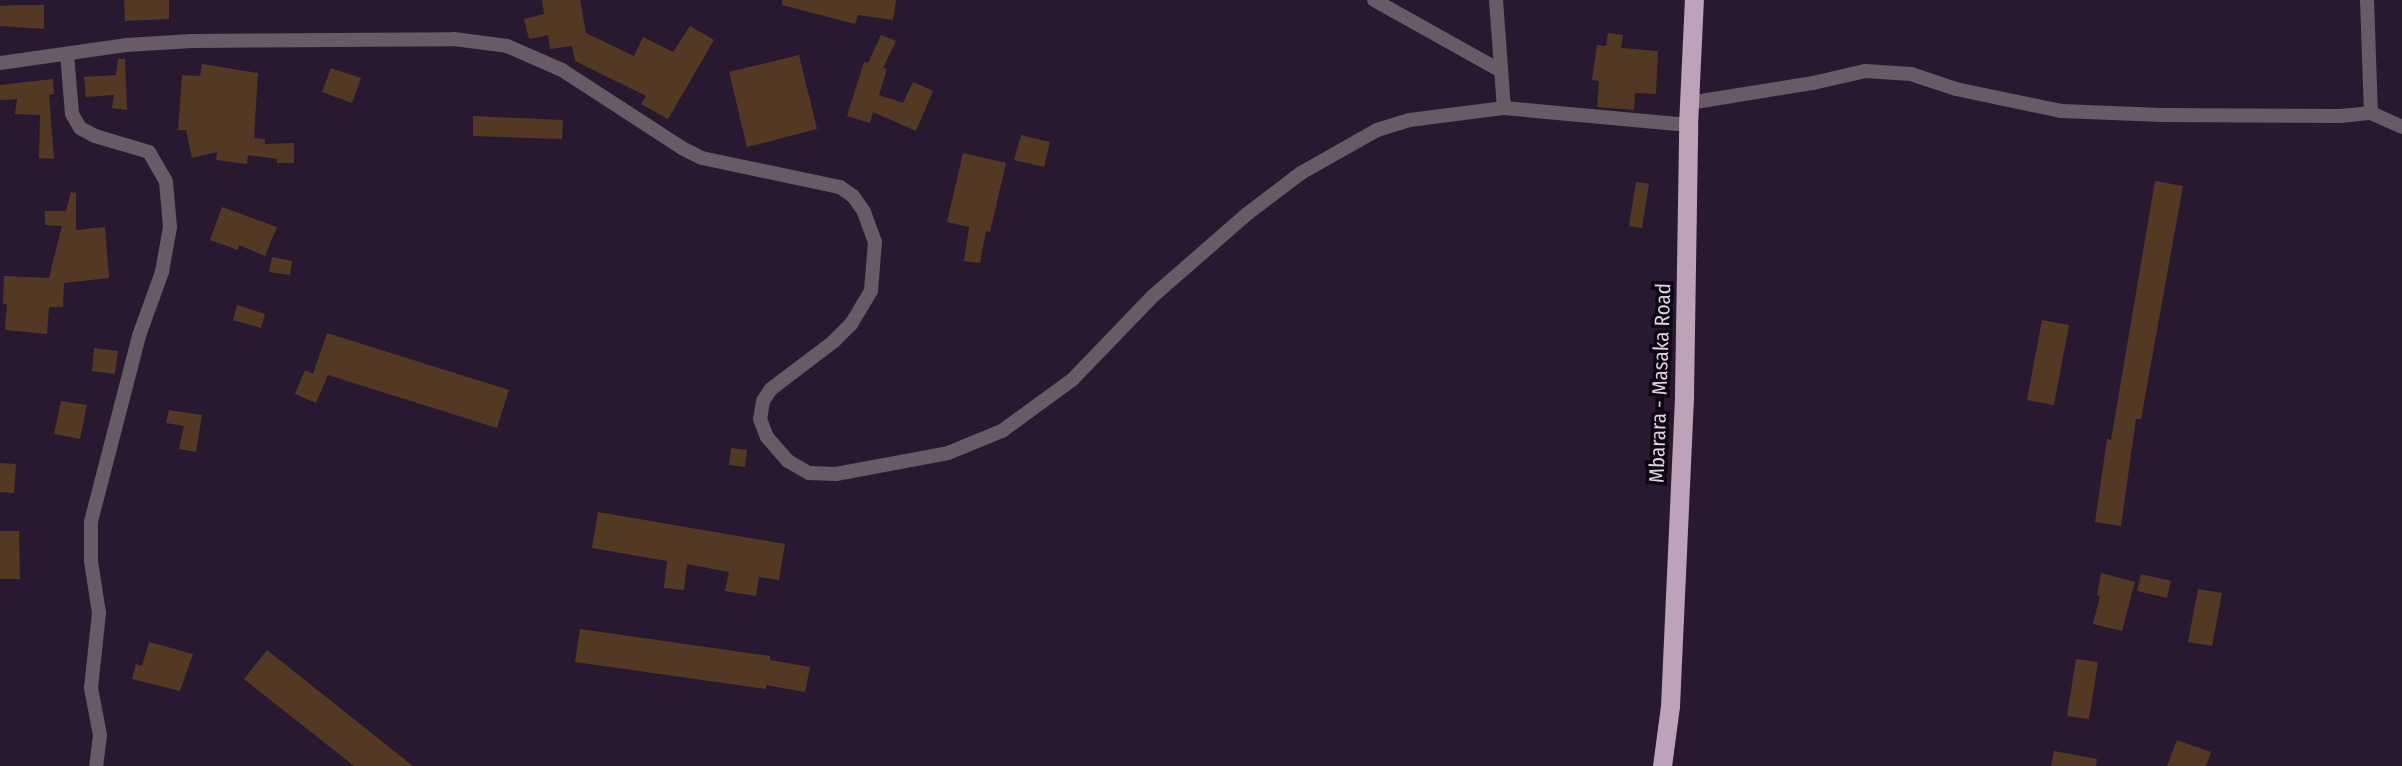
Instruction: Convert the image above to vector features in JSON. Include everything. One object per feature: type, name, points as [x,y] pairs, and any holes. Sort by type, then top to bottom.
[{"type":"highway","name":"Mbarara - Masaka Road","points":[[1662,766],[1670,706],[1684,408],[1688,125],[1694,0]]},
{"type":"street","points":[[1374,0],[1501,71]]},
{"type":"street","points":[[1496,0],[1504,108]]},
{"type":"street","points":[[2367,0],[2371,113]]},
{"type":"street","points":[[0,63],[126,45],[192,41],[454,39],[507,46],[562,71],[702,158],[751,170],[824,181],[839,187],[853,196],[864,212],[875,242],[871,291],[850,324],[833,342],[771,389],[763,401],[760,419],[766,437],[788,461],[809,473],[836,474],[948,453],[1002,430],[1073,379],[1153,296],[1247,214],[1301,173],[1377,130],[1410,120],[1504,108],[1688,125]]},
{"type":"street","points":[[67,54],[72,114],[80,128],[94,136],[149,152],[166,182],[170,228],[162,272],[139,336],[91,522],[91,561],[99,613],[91,688],[100,735],[96,766]]},
{"type":"street","points":[[1689,103],[1813,83],[1865,71],[1912,74],[1956,89],[2061,111],[2245,116],[2371,113],[2402,127]]},
{"type":"building","points":[[124,0],[169,0],[169,19],[125,21]]},
{"type":"building","points":[[542,0],[580,0],[586,33],[634,56],[643,37],[673,52],[690,26],[714,40],[668,119],[641,104],[646,96],[575,61],[572,46],[550,49],[548,35],[529,39],[524,19],[544,14]]},
{"type":"building","points":[[782,0],[896,0],[893,20],[858,15],[855,24],[782,5]]},
{"type":"building","points":[[44,5],[44,29],[0,26],[0,6]]},
{"type":"building","points":[[1608,33],[1623,35],[1621,48],[1658,51],[1656,94],[1635,93],[1634,110],[1597,107],[1599,81],[1592,80],[1597,45],[1606,46]]},
{"type":"building","points":[[881,35],[896,41],[883,68],[887,69],[879,95],[903,103],[913,82],[933,91],[916,131],[873,112],[870,123],[847,116],[864,62],[868,63]]},
{"type":"building","points":[[799,55],[817,129],[747,147],[729,72]]},
{"type":"building","points":[[118,59],[125,59],[127,110],[112,108],[114,95],[86,97],[84,77],[116,75]]},
{"type":"building","points":[[202,64],[258,73],[254,138],[265,139],[265,144],[294,143],[294,163],[277,163],[277,159],[248,155],[247,164],[216,160],[217,152],[192,158],[186,130],[178,130],[182,75],[200,76]]},
{"type":"building","points":[[331,68],[361,78],[352,103],[322,92]]},
{"type":"building","points":[[53,79],[54,94],[49,95],[54,159],[39,158],[40,115],[15,114],[17,99],[0,100],[0,85]]},
{"type":"building","points":[[473,116],[563,120],[562,139],[473,136]]},
{"type":"building","points":[[1021,135],[1050,142],[1044,167],[1014,160]]},
{"type":"building","points":[[963,153],[1006,163],[990,232],[986,231],[980,263],[964,261],[969,227],[947,222]]},
{"type":"building","points":[[2155,181],[2183,186],[2141,419],[2136,419],[2121,526],[2095,522],[2107,439],[2111,440]]},
{"type":"building","points":[[1636,182],[1649,184],[1642,228],[1629,226]]},
{"type":"building","points":[[71,192],[76,193],[76,230],[105,227],[109,278],[64,283],[63,307],[49,307],[47,334],[5,330],[7,304],[3,304],[4,276],[49,278],[62,226],[45,225],[45,211],[66,211]]},
{"type":"building","points":[[222,207],[277,227],[265,256],[239,245],[238,250],[210,240]]},
{"type":"building","points":[[272,257],[292,261],[290,275],[269,272]]},
{"type":"building","points":[[237,305],[265,314],[261,328],[233,320]]},
{"type":"building","points":[[2042,320],[2069,325],[2054,405],[2027,400]]},
{"type":"building","points":[[327,333],[509,390],[497,428],[328,375],[316,403],[295,394],[305,370],[313,374]]},
{"type":"building","points":[[94,348],[118,351],[115,374],[92,371]]},
{"type":"building","points":[[61,401],[87,405],[80,439],[54,434]]},
{"type":"building","points":[[169,410],[202,415],[196,452],[179,449],[184,426],[166,423]]},
{"type":"building","points":[[731,448],[747,450],[745,467],[729,465]]},
{"type":"building","points":[[0,463],[16,464],[14,493],[0,492]]},
{"type":"building","points":[[598,512],[785,544],[779,580],[759,577],[756,596],[725,591],[729,572],[687,564],[684,590],[664,588],[667,561],[592,548]]},
{"type":"building","points":[[0,531],[19,531],[20,579],[0,579]]},
{"type":"building","points":[[2101,573],[2135,582],[2122,631],[2093,624],[2100,596],[2097,595]]},
{"type":"building","points":[[2141,574],[2171,581],[2167,598],[2137,591]]},
{"type":"building","points":[[2198,589],[2222,593],[2212,646],[2188,642]]},
{"type":"building","points":[[580,629],[770,656],[770,660],[810,667],[805,692],[575,662]]},
{"type":"building","points":[[149,642],[193,654],[180,691],[132,679],[136,664],[142,666]]},
{"type":"building","points":[[267,650],[413,766],[354,766],[244,679]]},
{"type":"building","points":[[2076,659],[2098,662],[2089,719],[2067,716]]},
{"type":"building","points":[[2177,740],[2211,752],[2206,766],[2167,766]]},
{"type":"building","points":[[2054,751],[2097,759],[2096,766],[2051,766]]}]
